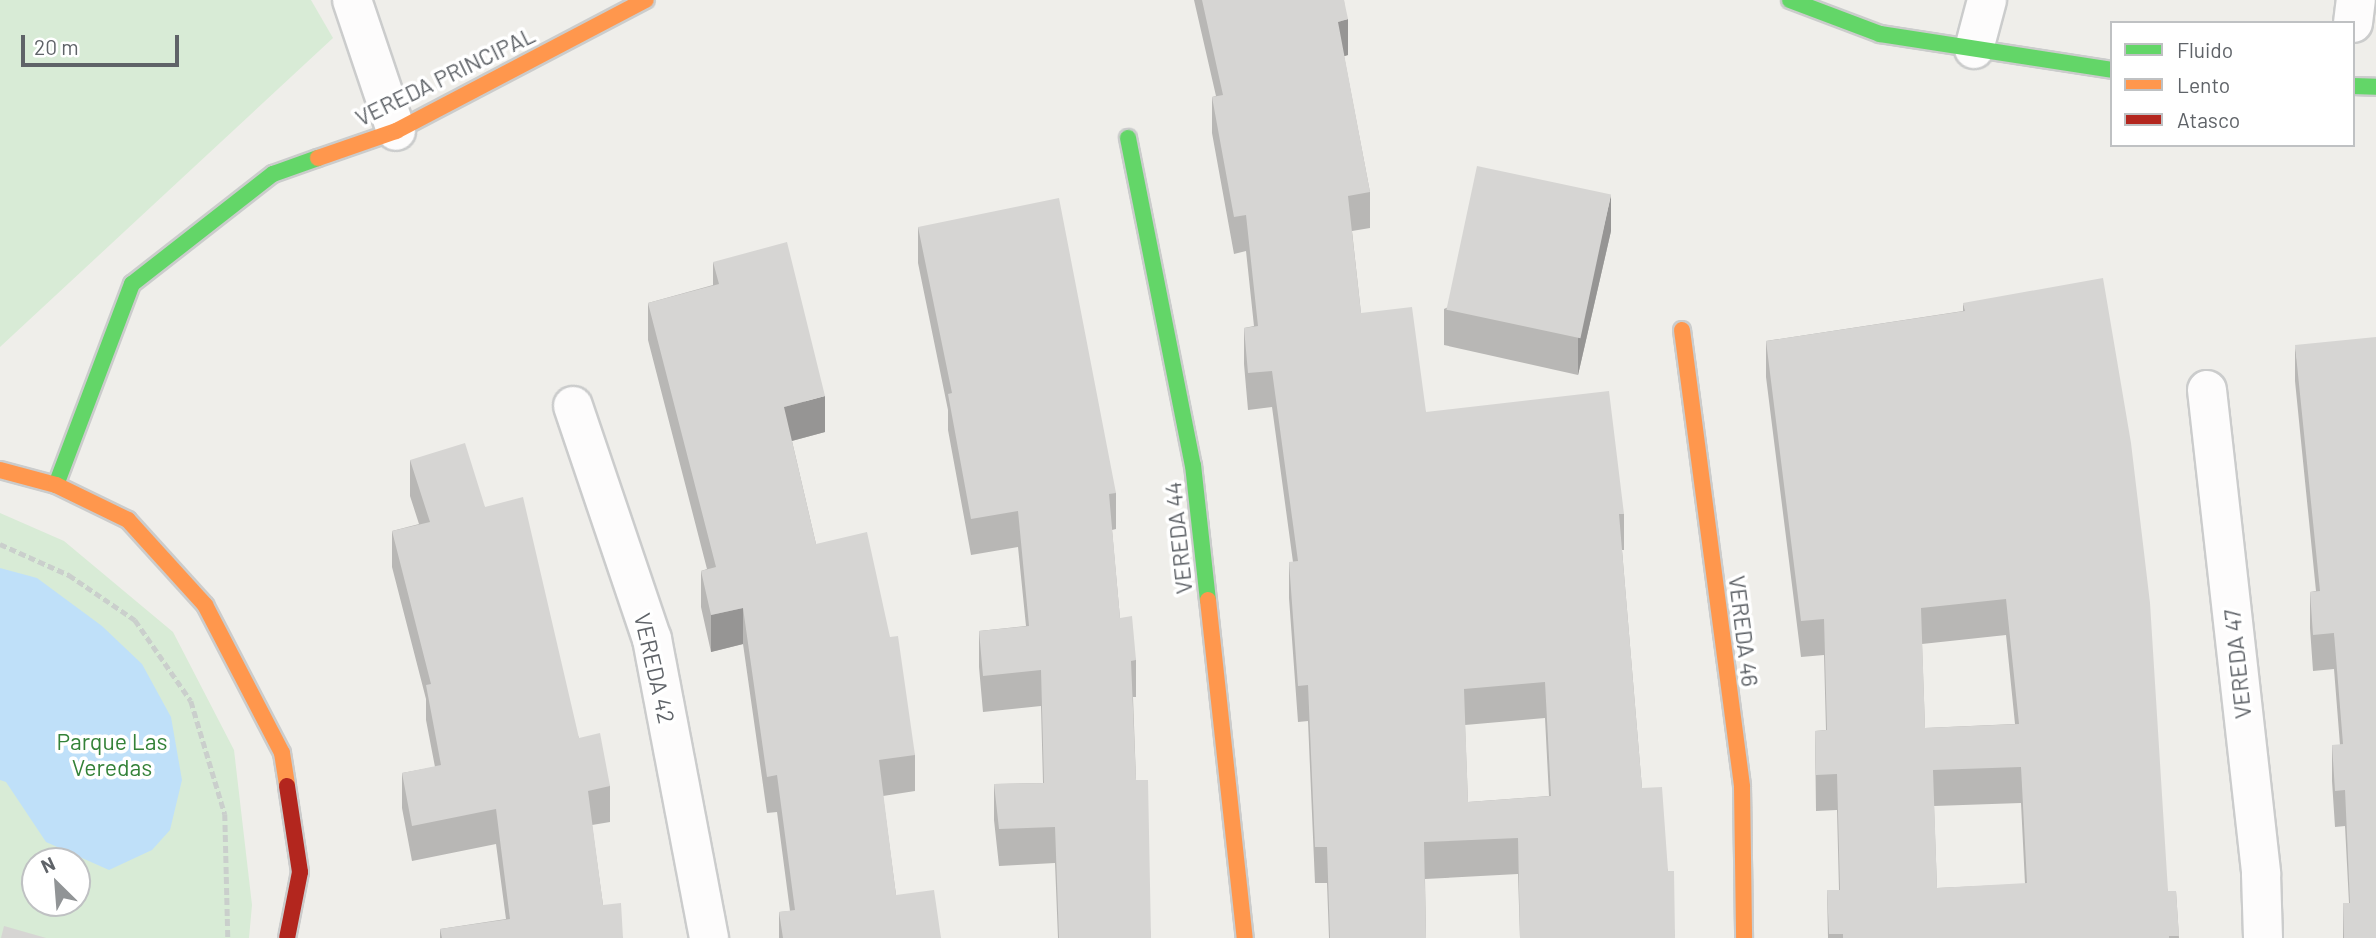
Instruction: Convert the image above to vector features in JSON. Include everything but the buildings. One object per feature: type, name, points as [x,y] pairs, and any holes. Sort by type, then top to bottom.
[{"type":"street","points":[[352,0],[396,131]]},
{"type":"street","name":"VEREDA PRINCIPAL","points":[[56,485],[132,284],[273,174],[396,131],[646,0]]},
{"type":"street","points":[[1790,0],[1880,34],[2110,70]]},
{"type":"street","points":[[1974,49],[1987,0]]},
{"type":"street","points":[[2353,21],[2356,0]]},
{"type":"street","points":[[2355,86],[2376,88]]},
{"type":"street","name":"VEREDA 44","points":[[1128,138],[1193,465],[1245,938]]},
{"type":"street","name":"VEREDA 46","points":[[1682,330],[1742,787],[1744,938]]},
{"type":"street","name":"VEREDA 47","points":[[2207,390],[2261,874],[2263,938]]},
{"type":"street","name":"VEREDA 42","points":[[573,406],[652,639],[709,938]]},
{"type":"street","points":[[0,470],[56,485],[128,520],[205,605],[282,753],[300,872],[287,938]]},
{"type":"path","points":[[0,544],[69,575],[135,620],[191,701],[225,814],[228,938]]},
{"type":"green space","points":[[0,0],[311,0],[333,38],[0,347]]},
{"type":"green space","name":"Parque Las Veredas","points":[[0,513],[64,541],[173,632],[234,750],[252,905],[249,938],[0,938]]},
{"type":"water","points":[[0,568],[37,578],[102,626],[142,664],[171,717],[182,780],[170,830],[152,850],[109,870],[91,862],[91,847],[57,847],[46,842],[6,782],[0,780]]},
{"type":"traffic: fast","points":[[1790,0],[1880,34],[2110,70]]},
{"type":"traffic: fast","points":[[2355,86],[2376,87]]},
{"type":"traffic: fast","points":[[1128,138],[1193,465],[1208,600]]},
{"type":"traffic: fast","points":[[56,485],[132,284],[273,174],[318,158]]},
{"type":"traffic: slow","points":[[318,158],[396,131],[646,0]]},
{"type":"traffic: slow","points":[[1682,330],[1742,787],[1744,938]]},
{"type":"traffic: slow","points":[[0,470],[56,485],[128,520],[205,605],[282,753],[287,786]]},
{"type":"traffic: slow","points":[[1208,600],[1245,938]]},
{"type":"traffic: jam","points":[[287,786],[300,872],[287,938]]}]
